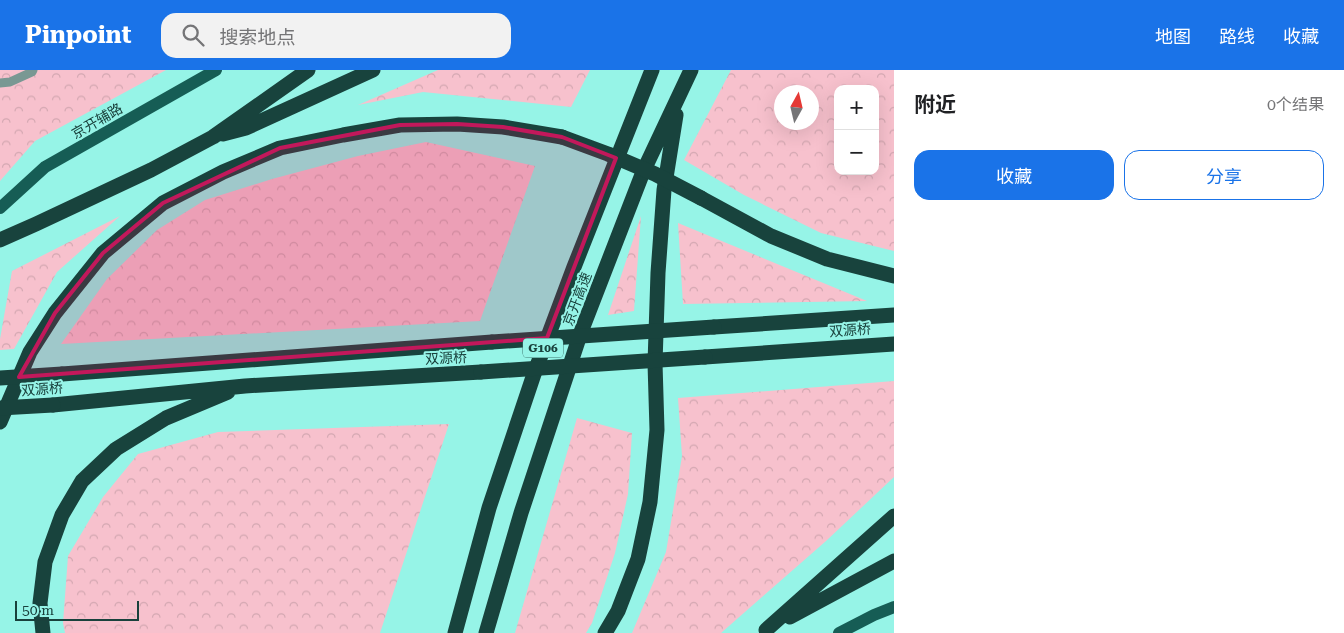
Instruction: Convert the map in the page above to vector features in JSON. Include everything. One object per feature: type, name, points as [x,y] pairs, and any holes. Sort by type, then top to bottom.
[{"type":"highway","points":[[0,240],[150,170],[213,137],[308,70]]},
{"type":"highway","points":[[213,137],[246,128],[374,70]]},
{"type":"highway","name":"京开高速","points":[[455,633],[489,508],[534,374],[577,258],[652,70]]},
{"type":"highway","name":"京开高速","points":[[486,633],[521,512],[582,332],[643,172],[690,70]]},
{"type":"highway","points":[[605,633],[618,611],[638,559],[650,502],[657,430],[655,362],[658,273],[664,190],[679,97]]},
{"type":"highway","points":[[0,422],[30,352],[54,313],[103,253],[163,203],[223,172],[280,148],[400,125],[457,124],[503,126],[562,137],[655,174],[771,236],[827,259],[894,276]]},
{"type":"highway","name":"双源桥","points":[[0,378],[492,342],[894,316]]},
{"type":"highway","name":"双源桥","points":[[0,408],[53,405],[245,386],[894,344]]},
{"type":"highway","points":[[42,633],[40,603],[45,562],[62,515],[82,481],[116,449],[166,418],[245,386]]},
{"type":"highway","points":[[764,632],[894,516]]},
{"type":"highway","points":[[764,632],[894,561]]},
{"type":"main road","name":"京开辅路","points":[[0,208],[45,167],[216,70]]},
{"type":"main road","points":[[839,633],[874,614],[894,607]]},
{"type":"lane","points":[[0,83],[10,82],[33,71]]},
{"type":"highlighted area","points":[[457,124],[503,127],[562,137],[616,158],[547,338],[19,377],[55,313],[103,253],[163,203],[280,148],[400,125]]},
{"type":"green space","points":[[0,70],[166,70],[35,141],[0,181]]},
{"type":"green space","points":[[438,70],[590,70],[571,107],[423,92],[358,105]]},
{"type":"green space","points":[[731,70],[894,70],[894,251],[821,233],[744,195],[684,160]]},
{"type":"green space","points":[[426,142],[535,166],[480,321],[61,344],[107,279],[157,230],[205,200],[272,179],[358,156]]},
{"type":"green space","points":[[120,216],[57,272],[14,349],[0,350],[0,339],[12,271]]},
{"type":"green space","points":[[641,216],[634,311],[608,315]]},
{"type":"green space","points":[[678,223],[867,301],[683,304]]},
{"type":"green space","points":[[894,381],[894,477],[826,541],[721,633],[632,633],[666,552],[682,456],[678,398]]},
{"type":"green space","points":[[577,418],[632,433],[628,494],[615,553],[592,623],[586,633],[515,633]]},
{"type":"green space","points":[[449,424],[380,633],[65,633],[63,623],[68,556],[103,497],[138,454],[218,432]]}]
